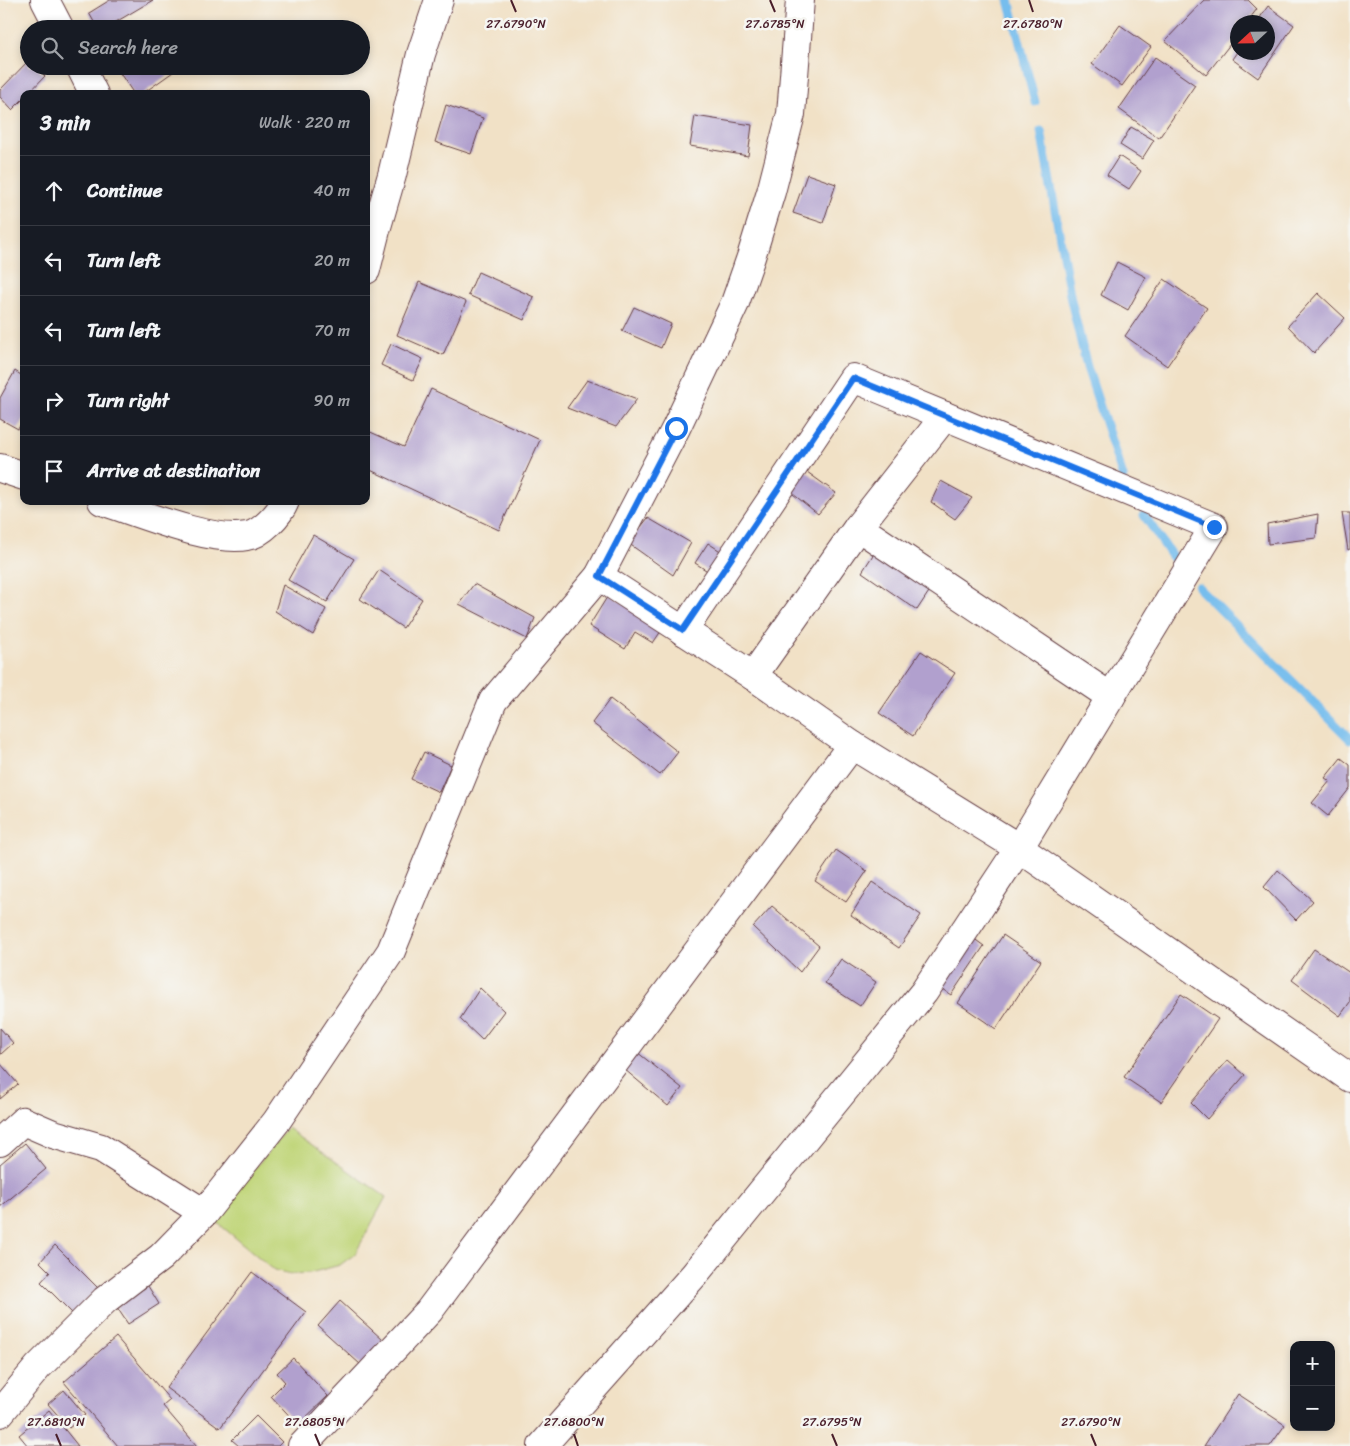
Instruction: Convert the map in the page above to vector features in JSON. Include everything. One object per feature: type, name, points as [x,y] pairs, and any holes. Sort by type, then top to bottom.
[{"type":"street","points":[[46,0],[56,20]]},
{"type":"street","points":[[371,228],[392,175],[422,54],[439,0]]},
{"type":"street","points":[[0,1413],[38,1368],[105,1300],[162,1257],[204,1213],[276,1122],[391,951],[493,701],[599,576],[676,428],[735,303],[770,192],[791,114],[800,0]]},
{"type":"street","points":[[84,75],[92,90]]},
{"type":"street","points":[[542,1446],[694,1275],[924,992],[1019,848],[1214,527],[853,378],[683,630]]},
{"type":"street","points":[[753,676],[858,526],[945,416]]},
{"type":"street","points":[[0,468],[20,475]]},
{"type":"street","points":[[115,505],[199,532],[231,538],[249,536],[269,523],[284,505]]},
{"type":"street","points":[[858,526],[1111,697]]},
{"type":"street","points":[[599,576],[753,676],[852,744],[1019,848],[1349,1074]]},
{"type":"street","points":[[302,1446],[430,1311],[852,744]]},
{"type":"street","points":[[0,1142],[23,1121],[53,1134],[102,1148],[204,1213]]},
{"type":"green space","points":[[288,1128],[386,1197],[355,1254],[340,1265],[310,1273],[291,1274],[274,1270],[213,1219]]},
{"type":"building","points":[[110,0],[153,0],[119,20],[93,20],[89,13]]},
{"type":"building","points":[[1204,0],[1248,0],[1257,9],[1252,15],[1230,15],[1230,44],[1206,75],[1165,41]]},
{"type":"building","points":[[1268,6],[1294,25],[1275,53],[1275,15],[1262,15]]},
{"type":"building","points":[[1120,25],[1151,47],[1122,86],[1092,64]]},
{"type":"building","points":[[1155,57],[1195,85],[1159,138],[1119,109]]},
{"type":"building","points":[[1233,60],[1270,60],[1258,78]]},
{"type":"building","points":[[20,69],[20,75],[45,76],[32,90],[20,90],[20,102],[12,110],[0,97],[0,90]]},
{"type":"building","points":[[121,75],[169,75],[148,90],[131,90]]},
{"type":"building","points":[[446,105],[483,118],[471,154],[435,142]]},
{"type":"building","points":[[695,116],[752,125],[748,156],[690,146]]},
{"type":"building","points":[[1131,127],[1154,140],[1142,159],[1120,145]]},
{"type":"building","points":[[1119,156],[1141,171],[1129,189],[1107,175]]},
{"type":"building","points":[[807,174],[836,184],[823,223],[793,213]]},
{"type":"building","points":[[1117,262],[1146,277],[1128,310],[1101,295]]},
{"type":"building","points":[[478,272],[534,297],[524,320],[468,295]]},
{"type":"building","points":[[1164,279],[1207,308],[1167,366],[1125,336]]},
{"type":"building","points":[[419,282],[466,302],[443,355],[397,335]]},
{"type":"building","points":[[1318,293],[1345,318],[1314,353],[1288,326]]},
{"type":"building","points":[[634,307],[671,324],[661,348],[622,331]]},
{"type":"building","points":[[391,344],[423,359],[413,380],[381,365]]},
{"type":"building","points":[[15,371],[20,374],[20,426],[18,429],[0,419],[0,398]]},
{"type":"building","points":[[587,380],[637,399],[616,427],[567,408]]},
{"type":"building","points":[[431,389],[540,440],[499,530],[370,470],[370,432],[404,447]]},
{"type":"building","points":[[803,469],[836,493],[818,514],[788,490]]},
{"type":"building","points":[[941,481],[972,498],[955,519],[931,502]]},
{"type":"building","points":[[1342,513],[1350,513],[1350,549],[1348,550]]},
{"type":"building","points":[[1318,514],[1316,538],[1268,544],[1267,524]]},
{"type":"building","points":[[648,518],[691,543],[673,575],[628,543]]},
{"type":"building","points":[[313,535],[354,559],[327,602],[288,580]]},
{"type":"building","points":[[708,543],[722,552],[709,572],[695,563]]},
{"type":"building","points":[[880,544],[936,581],[917,610],[862,572]]},
{"type":"building","points":[[379,570],[422,599],[403,628],[360,599]]},
{"type":"building","points":[[474,584],[535,618],[527,639],[459,604]]},
{"type":"building","points":[[283,585],[326,609],[313,635],[275,611]]},
{"type":"building","points":[[609,594],[663,628],[653,643],[635,632],[625,649],[589,626]]},
{"type":"building","points":[[921,651],[955,673],[913,736],[879,713]]},
{"type":"building","points":[[610,699],[678,752],[660,775],[592,723]]},
{"type":"building","points":[[424,752],[451,765],[439,792],[411,779]]},
{"type":"building","points":[[1341,758],[1350,765],[1350,788],[1328,816],[1312,803],[1330,781],[1325,778]]},
{"type":"building","points":[[836,850],[867,871],[846,902],[815,881]]},
{"type":"building","points":[[1278,870],[1313,901],[1296,920],[1264,887]]},
{"type":"building","points":[[872,882],[921,915],[899,948],[851,915]]},
{"type":"building","points":[[772,906],[819,946],[800,972],[753,927]]},
{"type":"building","points":[[969,935],[984,946],[951,995],[936,985]]},
{"type":"building","points":[[1003,935],[1041,961],[996,1029],[958,1003]]},
{"type":"building","points":[[1314,949],[1350,973],[1350,1002],[1340,1016],[1292,980]]},
{"type":"building","points":[[841,959],[876,982],[860,1006],[825,983]]},
{"type":"building","points":[[480,988],[504,1011],[482,1040],[460,1019]]},
{"type":"building","points":[[1181,994],[1218,1019],[1161,1102],[1124,1077]]},
{"type":"building","points":[[0,1028],[13,1043],[0,1055]]},
{"type":"building","points":[[637,1052],[682,1088],[668,1106],[624,1069]]},
{"type":"building","points":[[1228,1060],[1245,1075],[1207,1119],[1191,1103]]},
{"type":"building","points":[[0,1063],[18,1084],[0,1099]]},
{"type":"building","points":[[25,1143],[46,1169],[0,1207],[0,1164]]},
{"type":"building","points":[[55,1245],[98,1288],[73,1314],[41,1282],[50,1272],[40,1262]]},
{"type":"building","points":[[252,1272],[306,1312],[220,1428],[166,1388]]},
{"type":"building","points":[[148,1286],[159,1304],[128,1324],[116,1306]]},
{"type":"building","points":[[340,1301],[383,1340],[361,1365],[318,1326]]},
{"type":"building","points":[[116,1337],[170,1400],[163,1406],[197,1446],[118,1446],[64,1382]]},
{"type":"building","points":[[293,1358],[328,1396],[298,1425],[271,1396],[285,1382],[277,1373]]},
{"type":"building","points":[[64,1390],[85,1415],[69,1428],[48,1404]]},
{"type":"building","points":[[1238,1394],[1285,1425],[1270,1446],[1204,1446]]},
{"type":"building","points":[[49,1410],[78,1446],[28,1446],[19,1435]]},
{"type":"building","points":[[256,1416],[282,1442],[278,1446],[239,1446],[232,1440]]},
{"type":"waterway","points":[[1009,0],[1035,102]]},
{"type":"waterway","points":[[1041,131],[1071,300],[1087,367],[1123,477]]},
{"type":"waterway","points":[[1144,515],[1180,568]]},
{"type":"waterway","points":[[1198,587],[1350,739]]},
{"type":"route","points":[[676,428],[599,576],[683,630],[853,378],[1214,527]]}]
